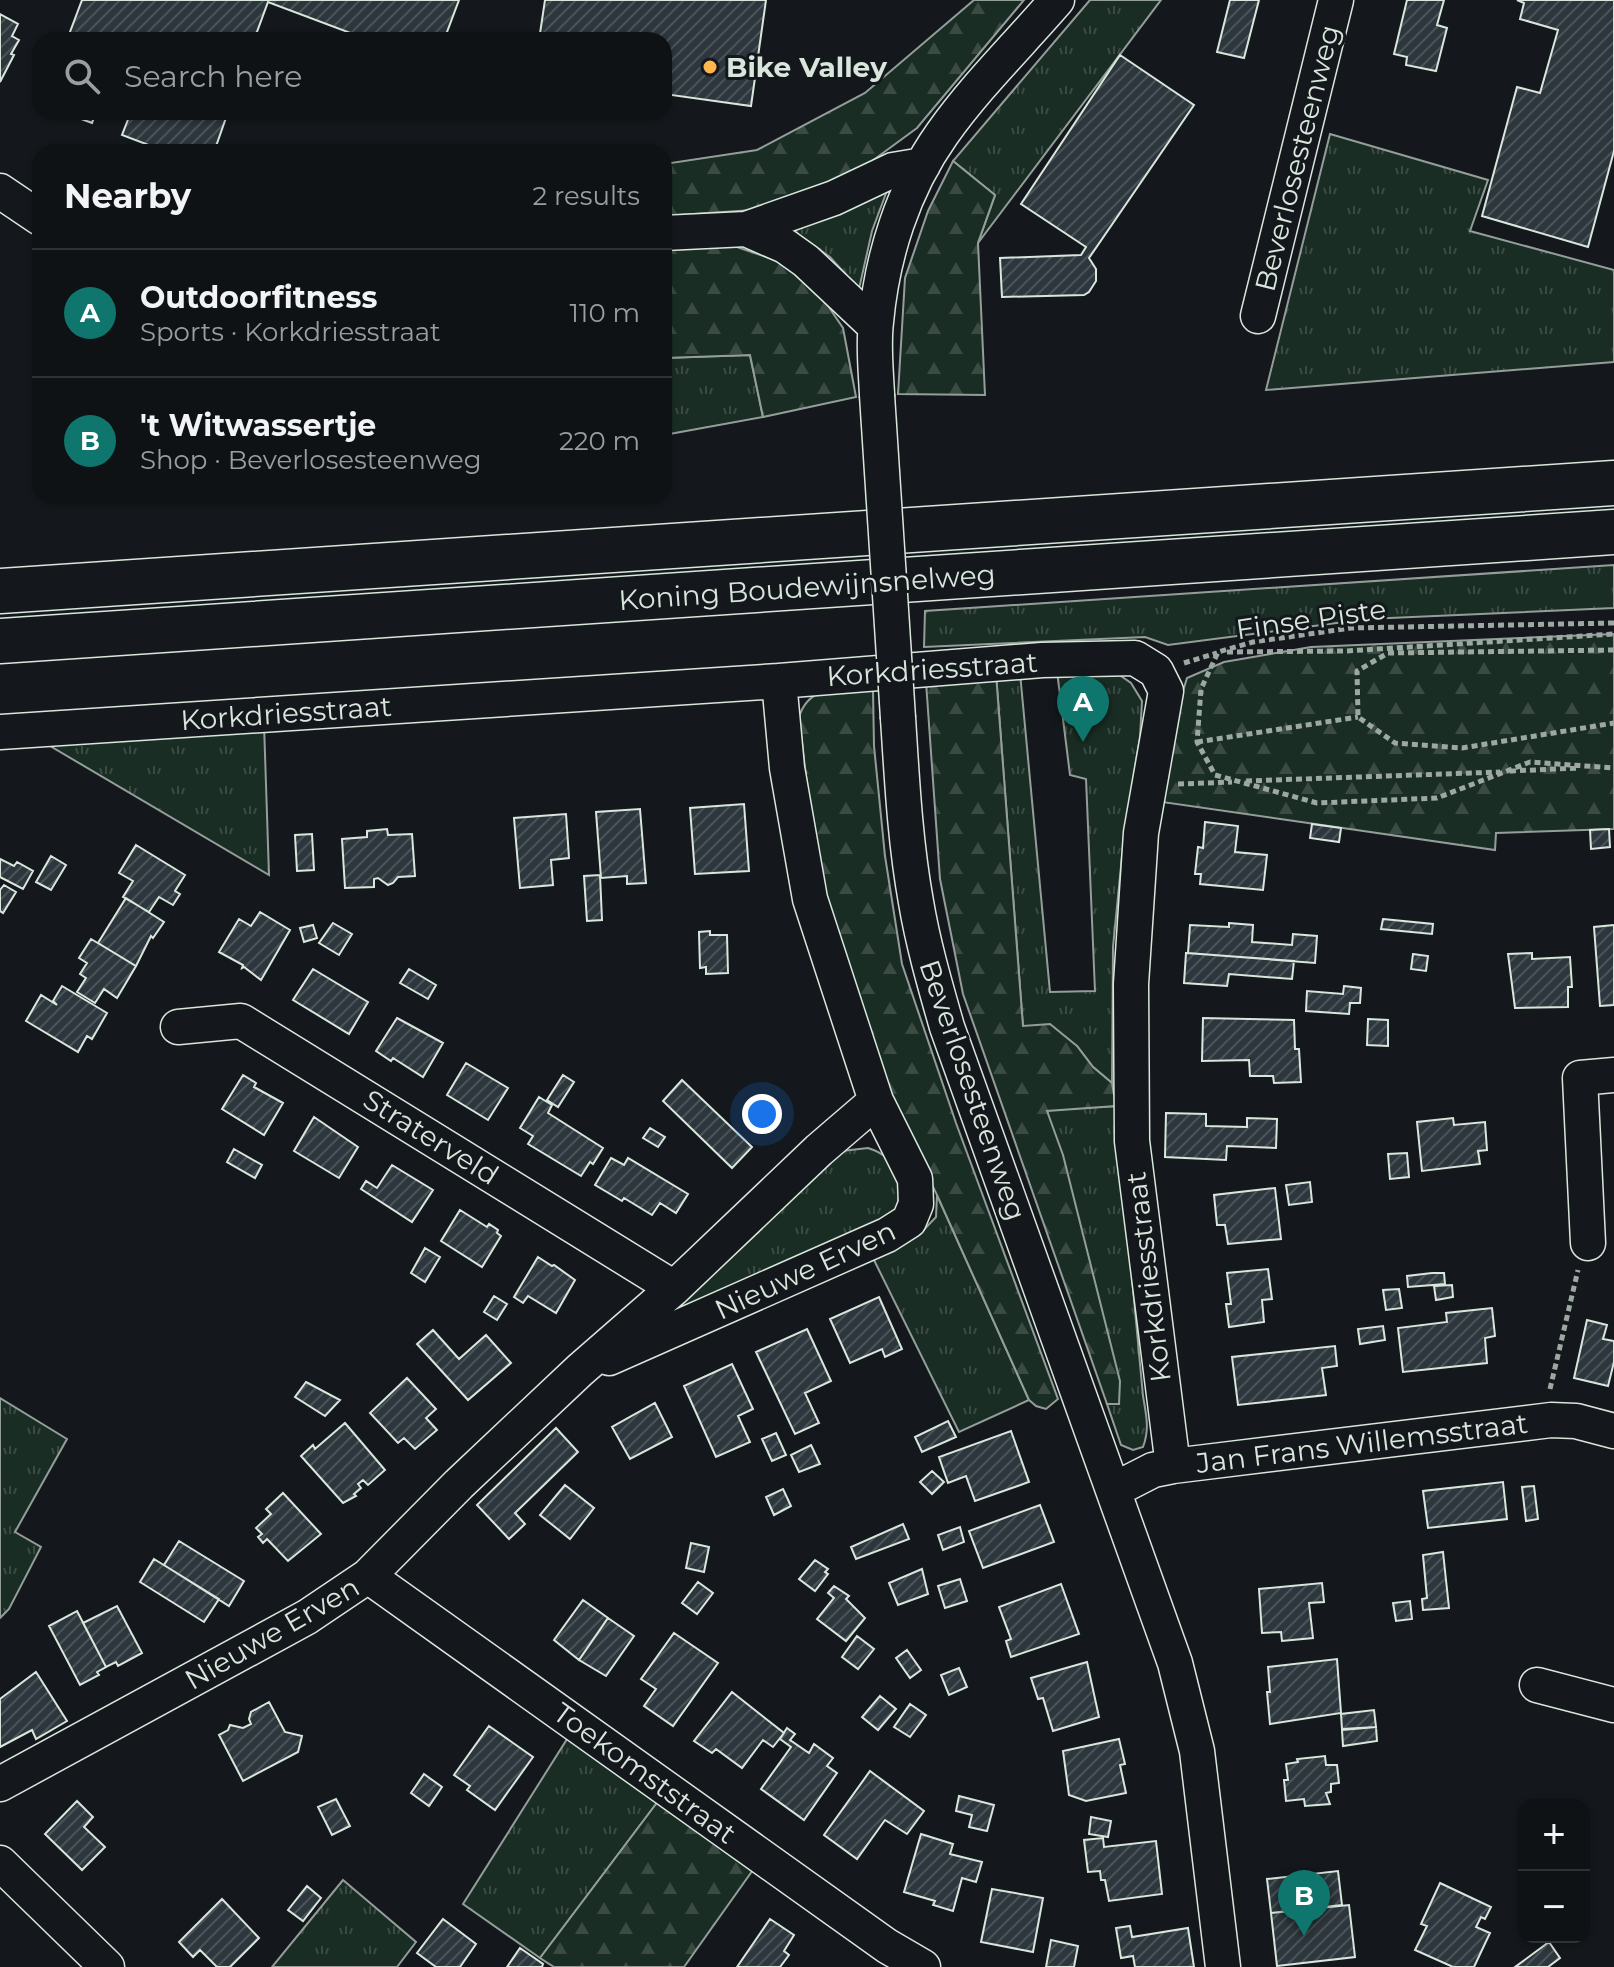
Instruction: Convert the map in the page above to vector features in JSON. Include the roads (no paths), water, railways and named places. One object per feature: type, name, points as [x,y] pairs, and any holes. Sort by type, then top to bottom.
[{"type":"highway","name":"Koning Boudewijnsnelweg","points":[[0,591],[1614,483]]},
{"type":"highway","name":"Koning Boudewijnsnelweg","points":[[0,641],[1614,532]]},
{"type":"street","name":"Beverlosesteenweg","points":[[1057,0],[942,134],[908,195],[888,253],[875,326],[877,395],[906,831],[927,959],[947,1027],[1175,1663],[1197,1751],[1223,1967]]},
{"type":"street","name":"Beverlosesteenweg","points":[[1258,316],[1336,0]]},
{"type":"street","points":[[672,233],[746,229],[834,198],[893,170],[923,165]]},
{"type":"street","points":[[0,191],[32,213]]},
{"type":"street","points":[[746,229],[785,246],[806,261],[875,326]]},
{"type":"street","name":"Korkdriesstraat","points":[[0,732],[779,681],[1042,660],[1135,658],[1156,671],[1166,691],[1141,833],[1131,984],[1132,1141],[1173,1466]]},
{"type":"street","name":"Nieuwe Erven","points":[[580,1370],[887,1235],[909,1221],[916,1204],[915,1179],[876,1101],[810,899],[787,768],[779,681]]},
{"type":"street","name":"Straterveld","points":[[178,1027],[241,1021],[674,1288]]},
{"type":"street","points":[[1588,1243],[1580,1078],[1614,1075]]},
{"type":"street","name":"Nieuwe Erven","points":[[0,1784],[307,1617],[368,1576],[459,1484],[580,1370],[674,1288],[819,1150],[876,1101]]},
{"type":"street","name":"Jan Frans Willemsstraat","points":[[1114,1490],[1153,1470],[1173,1466],[1543,1421],[1576,1421],[1614,1431]]},
{"type":"street","name":"Toekomststraat","points":[[368,1576],[862,1928],[923,1967]]},
{"type":"street","points":[[1537,1685],[1614,1705]]},
{"type":"street","points":[[0,1863],[107,1967]]},
{"type":"place","name":"Bike Valley","points":[[710,67]]},
{"type":"place","name":"Outdoorfitness","points":[[1083,742]]},
{"type":"place","name":"'t Witwassertje","points":[[1304,1936]]}]
